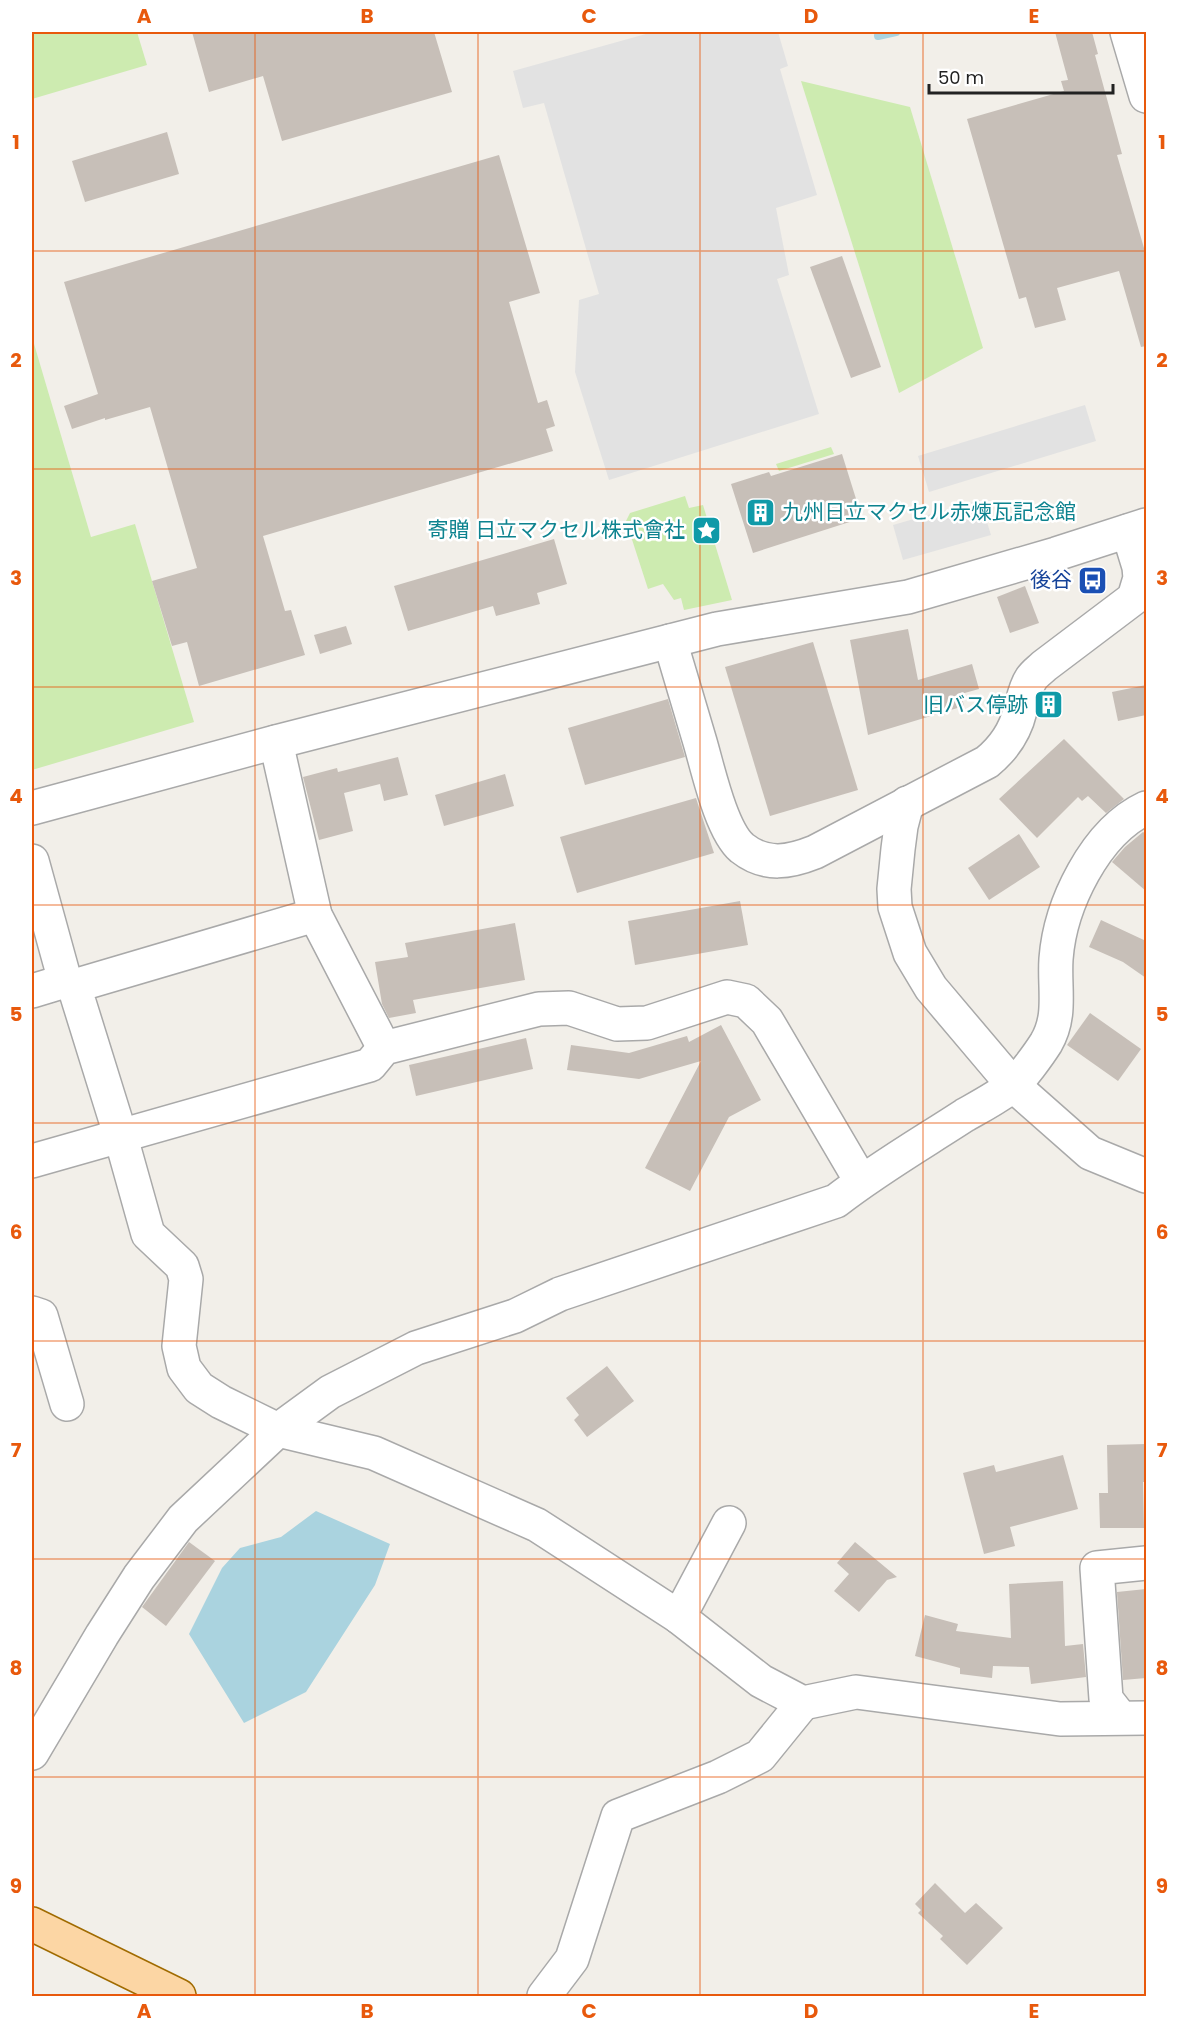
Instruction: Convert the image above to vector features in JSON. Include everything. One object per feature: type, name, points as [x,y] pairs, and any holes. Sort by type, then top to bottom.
[{"type":"main road","points":[[32,1924],[179,1996]]},
{"type":"street","points":[[1126,32],[1146,96]]},
{"type":"street","points":[[32,808],[276,742],[670,641],[717,629],[908,597],[1137,528],[1140,578],[1134,598],[1044,666],[1031,679],[1023,696],[1015,727],[999,752],[987,762],[815,852],[790,861],[770,860],[755,856],[732,837],[716,795],[670,641]]},
{"type":"street","points":[[276,742],[315,915],[384,1048]]},
{"type":"street","points":[[907,803],[901,826],[894,889],[895,907],[910,953],[931,988],[1013,1085],[1090,1153],[1146,1176]]},
{"type":"street","points":[[32,1753],[139,1577],[183,1519],[278,1430],[330,1392],[416,1348],[515,1316],[560,1294],[836,1201],[861,1181],[1013,1085],[1045,1045],[1053,1030],[1057,1011],[1058,944],[1066,909],[1073,892],[1086,868],[1102,846],[1127,821],[1145,812]]},
{"type":"street","points":[[32,861],[120,1134],[148,1234],[182,1266],[186,1279],[179,1346],[184,1368],[199,1388],[221,1402],[278,1430],[374,1453],[537,1525],[679,1617],[760,1681],[803,1703],[856,1692],[1060,1719],[1133,1718]]},
{"type":"street","points":[[32,991],[70,983],[315,915]]},
{"type":"street","points":[[32,1161],[120,1134],[370,1065],[384,1048],[539,1009],[568,1008],[617,1024],[647,1023],[728,997],[746,1000],[767,1021],[861,1181]]},
{"type":"street","points":[[32,1313],[40,1316],[68,1404]]},
{"type":"street","points":[[679,1617],[729,1523]]},
{"type":"street","points":[[1133,1718],[1106,1699],[1098,1568],[1146,1563]]},
{"type":"street","points":[[544,1996],[572,1959],[618,1816],[718,1777],[760,1756],[803,1703]]},
{"type":"green space","points":[[32,32],[137,32],[147,65],[32,99]]},
{"type":"green space","points":[[801,81],[910,107],[983,348],[899,393]]},
{"type":"green space","points":[[32,337],[91,537],[135,524],[194,722],[32,770]]},
{"type":"green space","points":[[831,447],[834,454],[779,471],[776,464]]},
{"type":"green space","points":[[685,496],[689,508],[703,505],[732,600],[684,610],[681,598],[674,600],[663,584],[648,589],[626,521],[630,513]]},
{"type":"shaded area","points":[[653,32],[778,32],[788,66],[780,69],[817,195],[776,208],[789,275],[777,279],[819,414],[609,480],[575,372],[579,300],[599,294],[544,103],[523,108],[513,71]]},
{"type":"shaded area","points":[[1085,405],[1096,441],[929,492],[918,456]]},
{"type":"shaded area","points":[[980,500],[991,535],[903,560],[893,525]]},
{"type":"water","points":[[316,1511],[390,1544],[375,1585],[306,1692],[244,1723],[189,1634],[222,1568],[240,1548],[281,1537]]},
{"type":"building","points":[[192,32],[434,32],[452,92],[282,141],[263,76],[209,92]]},
{"type":"building","points":[[1055,32],[1092,32],[1098,54],[1095,55],[1122,154],[1117,155],[1146,255],[1146,346],[1141,347],[1119,271],[1057,288],[1066,320],[1035,328],[1026,297],[1019,299],[967,119],[1064,91],[1061,81],[1068,80]]},
{"type":"building","points":[[167,132],[179,174],[85,202],[72,161]]},
{"type":"building","points":[[499,155],[540,293],[509,302],[538,403],[547,400],[555,426],[546,429],[553,451],[263,536],[285,611],[291,610],[305,655],[199,686],[187,642],[172,646],[152,581],[197,568],[150,407],[72,429],[64,406],[98,394],[64,282]]},
{"type":"building","points":[[842,256],[881,367],[851,378],[810,267]]},
{"type":"building","points":[[842,454],[862,518],[753,553],[731,484],[769,472],[771,476]]},
{"type":"building","points":[[554,539],[567,584],[537,593],[540,604],[496,616],[493,606],[408,631],[394,586]]},
{"type":"building","points":[[1025,586],[1039,623],[1010,633],[997,597]]},
{"type":"building","points":[[346,626],[352,644],[320,654],[314,635]]},
{"type":"building","points":[[908,629],[918,680],[972,664],[979,689],[961,694],[964,706],[868,735],[850,640]]},
{"type":"building","points":[[813,642],[858,790],[770,816],[725,667]]},
{"type":"building","points":[[1146,685],[1146,715],[1118,721],[1112,692]]},
{"type":"building","points":[[668,699],[685,757],[585,785],[568,728]]},
{"type":"building","points":[[1064,739],[1124,799],[1106,813],[1088,796],[1082,801],[1078,797],[1037,838],[999,799]]},
{"type":"building","points":[[398,757],[408,795],[384,801],[380,784],[344,793],[353,831],[319,840],[303,777],[337,768],[338,772]]},
{"type":"building","points":[[505,774],[514,806],[444,826],[435,795]]},
{"type":"building","points":[[696,798],[714,853],[577,893],[560,837]]},
{"type":"building","points":[[1143,832],[1146,834],[1146,891],[1112,862]]},
{"type":"building","points":[[1019,834],[1040,867],[989,900],[968,868]]},
{"type":"building","points":[[740,901],[748,945],[635,965],[628,921]]},
{"type":"building","points":[[1101,920],[1146,941],[1146,978],[1123,962],[1089,947]]},
{"type":"building","points":[[515,923],[525,980],[413,1000],[416,1013],[389,1018],[382,1004],[375,962],[408,957],[405,943]]},
{"type":"building","points":[[1090,1013],[1141,1049],[1118,1081],[1067,1045]]},
{"type":"building","points":[[721,1025],[761,1100],[729,1117],[690,1191],[645,1168],[701,1061],[639,1079],[567,1070],[571,1045],[629,1053],[687,1036],[689,1042]]},
{"type":"building","points":[[526,1038],[533,1069],[416,1096],[409,1065]]},
{"type":"building","points":[[607,1366],[634,1401],[587,1437],[574,1420],[579,1415],[566,1398]]},
{"type":"building","points":[[1146,1444],[1146,1482],[1143,1482],[1144,1528],[1100,1528],[1099,1493],[1108,1493],[1107,1445]]},
{"type":"building","points":[[1063,1455],[1078,1509],[1010,1527],[1015,1546],[984,1554],[963,1473],[994,1465],[996,1472]]},
{"type":"building","points":[[189,1542],[215,1561],[166,1626],[142,1607]]},
{"type":"building","points":[[855,1542],[897,1577],[887,1580],[859,1612],[834,1591],[849,1574],[837,1563]]},
{"type":"building","points":[[1063,1581],[1065,1646],[1083,1644],[1086,1677],[1031,1684],[1029,1667],[993,1666],[992,1678],[960,1674],[960,1668],[915,1656],[925,1615],[958,1624],[956,1631],[1011,1638],[1009,1584]]},
{"type":"building","points":[[1146,1589],[1146,1678],[1123,1680],[1117,1592]]},
{"type":"building","points":[[935,1883],[965,1913],[976,1903],[1003,1928],[967,1965],[940,1939],[943,1936],[918,1913],[921,1910],[915,1904]]},
{"type":"waterway","points":[[878,36],[896,32]]},
{"type":"place","name":"九州日立マクセル赤煉瓦記念館","points":[[761,512]]},
{"type":"place","name":"寄贈 日立マクセル株式會社","points":[[706,530]]},
{"type":"place","name":"後谷","points":[[1093,580]]},
{"type":"place","name":"旧バス停跡","points":[[1049,705]]}]
